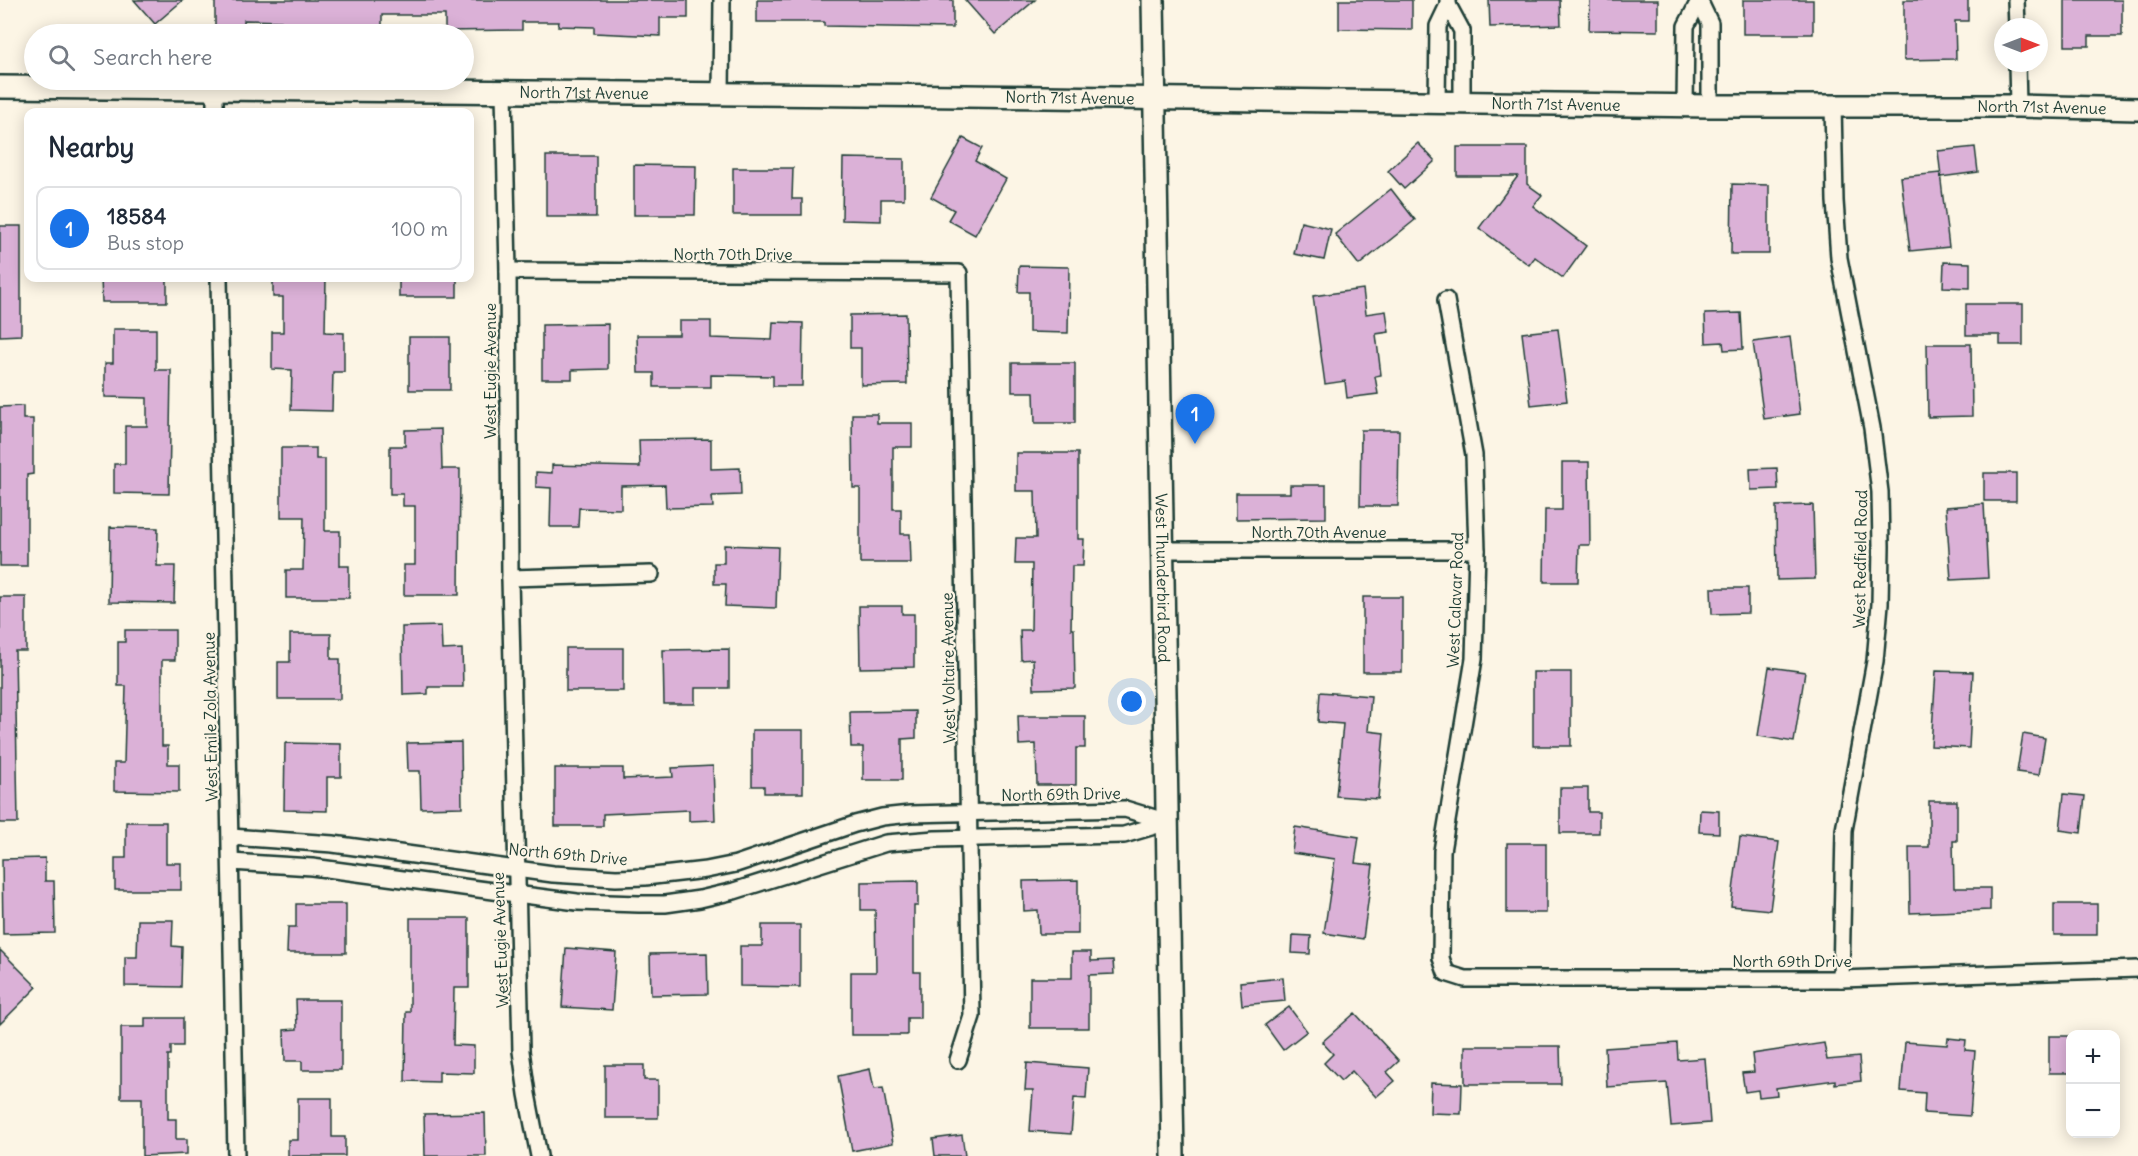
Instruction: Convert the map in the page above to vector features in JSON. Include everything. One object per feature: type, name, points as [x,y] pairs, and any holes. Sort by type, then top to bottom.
[{"type":"street","points":[[721,94],[722,0]]},
{"type":"street","name":"West Thunderbird Road","points":[[1153,0],[1173,1156]]},
{"type":"street","points":[[2016,0],[2017,18]]},
{"type":"street","points":[[1699,1],[1710,23],[1710,106]]},
{"type":"street","points":[[1685,106],[1686,26],[1699,1]]},
{"type":"street","points":[[1448,3],[1462,31],[1462,103]]},
{"type":"street","points":[[1437,102],[1438,26],[1448,3]]},
{"type":"street","points":[[1437,47],[1462,46]]},
{"type":"street","points":[[1686,50],[1710,50]]},
{"type":"street","points":[[2017,72],[2018,106]]},
{"type":"street","name":"North 71st Avenue","points":[[0,87],[24,87]]},
{"type":"street","points":[[215,90],[215,108]]},
{"type":"street","name":"North 71st Avenue","points":[[215,90],[1685,106],[2018,106],[2138,109]]},
{"type":"street","name":"West Eugie Avenue","points":[[504,92],[510,578],[521,1051],[539,1156]]},
{"type":"street","name":"West Redfield Road","points":[[1833,105],[1839,258],[1872,428],[1880,492],[1881,546],[1880,604],[1875,661],[1844,831],[1841,979]]},
{"type":"street","name":"North 70th Drive","points":[[507,270],[959,273]]},
{"type":"street","name":"West Voltaire Avenue","points":[[958,1060],[972,1016],[959,273]]},
{"type":"street","name":"West Emile Zola Avenue","points":[[219,282],[236,1156]]},
{"type":"street","name":"West Calavar Road","points":[[1446,300],[1474,455],[1477,550],[1474,659],[1442,851],[1441,958],[1446,973]]},
{"type":"street","name":"North 70th Avenue","points":[[1161,550],[1477,550]]},
{"type":"street","points":[[510,578],[651,574]]},
{"type":"street","name":"North 69th Drive","points":[[231,837],[333,844],[553,874],[616,878],[678,874],[725,866],[882,817],[910,814],[1125,809],[1168,822]]},
{"type":"street","points":[[231,862],[312,867],[517,895],[606,904],[665,904],[732,891],[886,843],[912,840],[1124,835],[1168,822]]},
{"type":"street","points":[[725,866],[732,891]]},
{"type":"street","name":"North 69th Drive","points":[[1446,973],[1465,978],[1841,979],[2138,969]]},
{"type":"building","points":[[134,0],[183,0],[155,24]]},
{"type":"building","points":[[215,0],[688,0],[688,18],[660,18],[660,36],[594,33],[594,27],[558,26],[559,22],[522,22],[522,30],[474,31],[474,24],[445,24],[445,15],[382,15],[382,24],[281,24],[281,21],[244,20],[244,24],[215,24]]},
{"type":"building","points":[[757,0],[953,0],[953,28],[824,26],[824,22],[757,22]]},
{"type":"building","points":[[965,0],[1035,0],[995,34]]},
{"type":"building","points":[[1339,0],[1412,0],[1412,30],[1339,29]]},
{"type":"building","points":[[1489,0],[1560,0],[1561,25],[1490,27]]},
{"type":"building","points":[[1590,0],[1658,0],[1658,31],[1589,30]]},
{"type":"building","points":[[1743,0],[1813,0],[1813,34],[1743,34]]},
{"type":"building","points":[[1904,0],[1968,0],[1968,21],[1955,21],[1956,59],[1904,60]]},
{"type":"building","points":[[2065,0],[2122,0],[2122,36],[2089,36],[2089,46],[2065,46]]},
{"type":"building","points":[[963,138],[982,148],[975,161],[1006,179],[975,235],[948,220],[954,210],[931,197]]},
{"type":"building","points":[[1418,143],[1435,161],[1404,189],[1388,171]]},
{"type":"building","points":[[1457,147],[1527,147],[1527,184],[1542,195],[1533,206],[1586,246],[1563,278],[1535,257],[1529,265],[1479,228],[1518,176],[1457,176]]},
{"type":"building","points":[[1975,147],[1978,172],[1941,177],[1938,151]]},
{"type":"building","points":[[546,156],[596,156],[596,217],[546,217]]},
{"type":"building","points":[[843,158],[904,159],[904,199],[881,199],[881,221],[842,220]]},
{"type":"building","points":[[634,165],[696,166],[695,215],[634,215]]},
{"type":"building","points":[[733,168],[793,168],[792,199],[802,199],[802,215],[733,215]]},
{"type":"building","points":[[1940,173],[1949,247],[1910,251],[1901,177]]},
{"type":"building","points":[[1732,184],[1769,185],[1769,254],[1731,254]]},
{"type":"building","points":[[1391,189],[1415,220],[1359,265],[1335,234]]},
{"type":"building","points":[[1301,222],[1331,229],[1324,260],[1294,254]]},
{"type":"building","points":[[0,226],[21,226],[21,335],[0,336]]},
{"type":"building","points":[[1944,262],[1970,263],[1970,288],[1943,287]]},
{"type":"building","points":[[1019,266],[1069,267],[1068,333],[1029,332],[1029,292],[1018,292]]},
{"type":"building","points":[[101,282],[167,282],[167,302],[102,302]]},
{"type":"building","points":[[273,282],[326,282],[325,332],[344,333],[344,372],[333,372],[332,411],[291,410],[292,370],[272,369],[272,332],[283,332],[283,297],[273,297]]},
{"type":"building","points":[[399,282],[457,282],[457,297],[399,297]]},
{"type":"building","points":[[1363,289],[1366,314],[1386,311],[1389,332],[1376,334],[1381,375],[1375,376],[1378,394],[1347,398],[1345,381],[1325,384],[1313,296]]},
{"type":"building","points":[[1966,304],[2023,304],[2023,345],[2000,345],[2000,335],[1966,335]]},
{"type":"building","points":[[1741,313],[1743,349],[1724,350],[1723,342],[1706,343],[1705,314]]},
{"type":"building","points":[[906,314],[907,384],[861,385],[861,348],[850,348],[850,315]]},
{"type":"building","points":[[679,321],[711,321],[711,338],[772,340],[773,322],[803,323],[802,386],[773,386],[773,376],[711,375],[711,387],[654,387],[654,373],[638,373],[637,335],[679,335]]},
{"type":"building","points":[[608,324],[608,369],[572,370],[572,379],[542,379],[542,325]]},
{"type":"building","points":[[113,329],[156,329],[156,370],[171,370],[169,494],[114,493],[114,464],[125,464],[125,426],[147,426],[147,398],[105,397],[105,363],[113,363]]},
{"type":"building","points":[[1558,329],[1567,401],[1531,405],[1522,333]]},
{"type":"building","points":[[409,337],[450,337],[450,390],[409,390]]},
{"type":"building","points":[[1790,337],[1800,414],[1764,419],[1753,342]]},
{"type":"building","points":[[1927,344],[1971,344],[1972,416],[1928,417]]},
{"type":"building","points":[[1012,363],[1075,363],[1075,423],[1035,423],[1034,392],[1012,392]]},
{"type":"building","points":[[23,406],[23,419],[33,419],[33,474],[27,475],[27,566],[0,566],[0,407]]},
{"type":"building","points":[[852,414],[877,414],[877,423],[912,423],[912,447],[893,447],[893,509],[901,509],[901,534],[910,534],[911,563],[860,563],[860,488],[853,488]]},
{"type":"building","points":[[441,429],[442,469],[460,469],[459,595],[404,595],[404,565],[415,565],[415,506],[403,506],[403,494],[390,494],[390,446],[405,446],[405,430]]},
{"type":"building","points":[[1361,430],[1399,430],[1398,506],[1360,506]]},
{"type":"building","points":[[711,439],[711,469],[740,468],[741,495],[712,496],[713,507],[666,508],[665,485],[621,486],[621,509],[579,508],[578,527],[550,527],[551,488],[536,487],[536,472],[552,473],[552,465],[640,467],[639,440]]},
{"type":"building","points":[[281,448],[316,448],[316,459],[325,459],[325,531],[340,531],[340,566],[349,566],[349,598],[286,598],[286,570],[303,570],[304,517],[281,517]]},
{"type":"building","points":[[1016,453],[1078,453],[1078,539],[1084,539],[1083,566],[1072,566],[1071,629],[1074,629],[1075,688],[1034,689],[1033,659],[1021,660],[1020,630],[1031,630],[1032,564],[1015,564],[1016,538],[1036,538],[1035,491],[1016,491]]},
{"type":"building","points":[[1562,462],[1589,462],[1590,545],[1579,545],[1578,582],[1544,582],[1545,510],[1562,510]]},
{"type":"building","points":[[1777,468],[1778,489],[1751,490],[1750,469]]},
{"type":"building","points":[[1984,473],[2016,473],[2016,501],[1984,501]]},
{"type":"building","points":[[1290,485],[1326,485],[1326,518],[1236,519],[1236,493],[1290,493]]},
{"type":"building","points":[[1984,504],[1988,578],[1951,580],[1946,507]]},
{"type":"building","points":[[1813,505],[1815,579],[1777,580],[1776,506]]},
{"type":"building","points":[[110,527],[158,528],[157,566],[175,566],[174,603],[109,602]]},
{"type":"building","points":[[724,545],[778,547],[776,608],[725,606],[726,584],[714,584],[714,563],[724,563]]},
{"type":"building","points":[[1711,588],[1748,588],[1748,613],[1712,614]]},
{"type":"building","points":[[0,597],[26,597],[26,651],[15,651],[18,823],[0,823]]},
{"type":"building","points":[[1363,597],[1402,597],[1402,672],[1363,672]]},
{"type":"building","points":[[859,606],[902,606],[902,614],[914,614],[914,667],[860,668]]},
{"type":"building","points":[[441,626],[442,650],[462,649],[463,687],[428,687],[428,694],[403,695],[402,627]]},
{"type":"building","points":[[125,630],[175,630],[175,660],[162,660],[162,746],[168,746],[168,764],[179,764],[179,792],[114,791],[114,763],[124,763],[126,686],[118,686],[118,642],[125,642]]},
{"type":"building","points":[[290,634],[331,634],[331,659],[340,659],[340,699],[278,699],[278,662],[290,662]]},
{"type":"building","points":[[566,648],[623,648],[623,691],[566,691]]},
{"type":"building","points":[[729,649],[729,688],[695,688],[695,704],[664,704],[663,650]]},
{"type":"building","points":[[1769,667],[1805,672],[1794,742],[1758,736]]},
{"type":"building","points":[[1936,671],[1973,672],[1969,748],[1931,746]]},
{"type":"building","points":[[1533,672],[1571,672],[1571,746],[1533,746]]},
{"type":"building","points":[[1320,692],[1371,696],[1368,731],[1384,733],[1378,799],[1336,796],[1343,724],[1318,722]]},
{"type":"building","points":[[916,711],[916,738],[902,739],[902,780],[863,780],[863,747],[851,747],[850,712]]},
{"type":"building","points":[[1018,716],[1085,716],[1085,748],[1076,748],[1076,785],[1037,785],[1036,744],[1019,745]]},
{"type":"building","points":[[752,730],[803,730],[803,793],[764,793],[764,786],[752,786]]},
{"type":"building","points":[[2023,734],[2045,738],[2039,775],[2017,772]]},
{"type":"building","points":[[461,742],[462,807],[421,808],[420,771],[408,771],[407,743]]},
{"type":"building","points":[[285,743],[341,744],[341,777],[327,777],[327,811],[284,810]]},
{"type":"building","points":[[713,766],[715,820],[689,821],[689,810],[603,814],[603,826],[555,826],[555,768],[623,768],[623,779],[673,777],[672,768]]},
{"type":"building","points":[[1560,788],[1588,788],[1588,812],[1599,812],[1599,833],[1560,833]]},
{"type":"building","points":[[2064,794],[2085,796],[2081,833],[2060,830]]},
{"type":"building","points":[[1929,801],[1957,801],[1957,841],[1953,841],[1954,888],[1990,888],[1990,910],[1910,913],[1909,847],[1929,847]]},
{"type":"building","points":[[1700,810],[1719,811],[1719,833],[1699,832]]},
{"type":"building","points":[[126,822],[166,822],[166,863],[181,863],[181,890],[115,890],[115,858],[126,858]]},
{"type":"building","points":[[1295,827],[1359,837],[1355,863],[1373,865],[1363,939],[1324,933],[1335,859],[1292,853]]},
{"type":"building","points":[[1740,837],[1779,842],[1770,910],[1731,906]]},
{"type":"building","points":[[1507,843],[1546,843],[1546,913],[1507,913]]},
{"type":"building","points":[[45,858],[45,881],[54,881],[55,933],[3,934],[2,859]]},
{"type":"building","points":[[1078,880],[1078,934],[1039,934],[1038,910],[1024,911],[1023,881]]},
{"type":"building","points":[[918,881],[918,906],[914,906],[914,972],[920,972],[920,1018],[907,1018],[907,1035],[851,1035],[851,972],[876,972],[875,910],[861,910],[861,882]]},
{"type":"building","points":[[296,904],[346,904],[346,953],[287,953],[288,927],[296,927]]},
{"type":"building","points":[[2054,904],[2097,904],[2097,935],[2054,935]]},
{"type":"building","points":[[410,918],[469,918],[469,988],[454,988],[453,1045],[474,1046],[474,1073],[439,1072],[439,1082],[405,1081],[406,1012],[410,1012]]},
{"type":"building","points":[[138,920],[173,920],[172,946],[182,947],[181,987],[125,986],[125,957],[137,957]]},
{"type":"building","points":[[762,925],[800,925],[800,987],[740,986],[740,946],[762,946]]},
{"type":"building","points":[[1293,935],[1311,936],[1310,954],[1292,953]]},
{"type":"building","points":[[566,948],[616,952],[612,1010],[562,1007]]},
{"type":"building","points":[[0,950],[37,987],[0,1024]]},
{"type":"building","points":[[1072,952],[1091,952],[1091,961],[1113,960],[1114,974],[1089,975],[1089,1028],[1030,1028],[1030,978],[1072,978]]},
{"type":"building","points":[[707,953],[708,994],[651,995],[650,954]]},
{"type":"building","points":[[1283,978],[1285,1001],[1242,1005],[1240,982]]},
{"type":"building","points":[[296,1000],[341,1000],[341,1070],[302,1070],[302,1061],[285,1061],[284,1030],[297,1029]]},
{"type":"building","points":[[1289,1007],[1307,1031],[1283,1050],[1265,1025]]},
{"type":"building","points":[[1355,1013],[1399,1061],[1387,1072],[1395,1081],[1376,1097],[1352,1071],[1341,1081],[1324,1063],[1333,1054],[1322,1042]]},
{"type":"building","points":[[145,1018],[183,1018],[183,1046],[171,1046],[171,1055],[168,1055],[168,1119],[176,1119],[176,1139],[187,1139],[187,1154],[142,1156],[142,1098],[121,1098],[121,1027],[145,1027]]},
{"type":"building","points":[[2049,1036],[2066,1036],[2066,1073],[2049,1073]]},
{"type":"building","points":[[1948,1038],[1966,1040],[1965,1050],[1975,1051],[1970,1116],[1924,1113],[1925,1093],[1901,1091],[1905,1042],[1947,1045]]},
{"type":"building","points":[[1677,1043],[1678,1060],[1705,1058],[1710,1123],[1671,1126],[1667,1083],[1607,1087],[1605,1048]]},
{"type":"building","points":[[1824,1043],[1827,1060],[1859,1057],[1861,1081],[1835,1084],[1835,1080],[1776,1088],[1777,1095],[1759,1097],[1758,1090],[1745,1092],[1742,1073],[1754,1072],[1752,1054]]},
{"type":"building","points":[[1465,1046],[1560,1046],[1561,1084],[1465,1084]]},
{"type":"building","points":[[1027,1063],[1088,1068],[1086,1099],[1074,1098],[1071,1134],[1030,1131],[1033,1090],[1025,1090]]},
{"type":"building","points":[[605,1065],[644,1065],[644,1080],[658,1080],[658,1118],[605,1118]]},
{"type":"building","points":[[870,1069],[874,1089],[883,1088],[893,1143],[852,1151],[838,1076]]},
{"type":"building","points":[[1431,1083],[1462,1084],[1461,1114],[1430,1113]]},
{"type":"building","points":[[298,1098],[332,1098],[332,1137],[345,1137],[345,1156],[288,1156],[288,1140],[298,1140]]},
{"type":"building","points":[[485,1113],[486,1156],[425,1156],[424,1114]]},
{"type":"building","points":[[962,1135],[965,1156],[935,1156],[933,1139]]},
{"type":"place","name":"18584","points":[[1195,444]]}]
